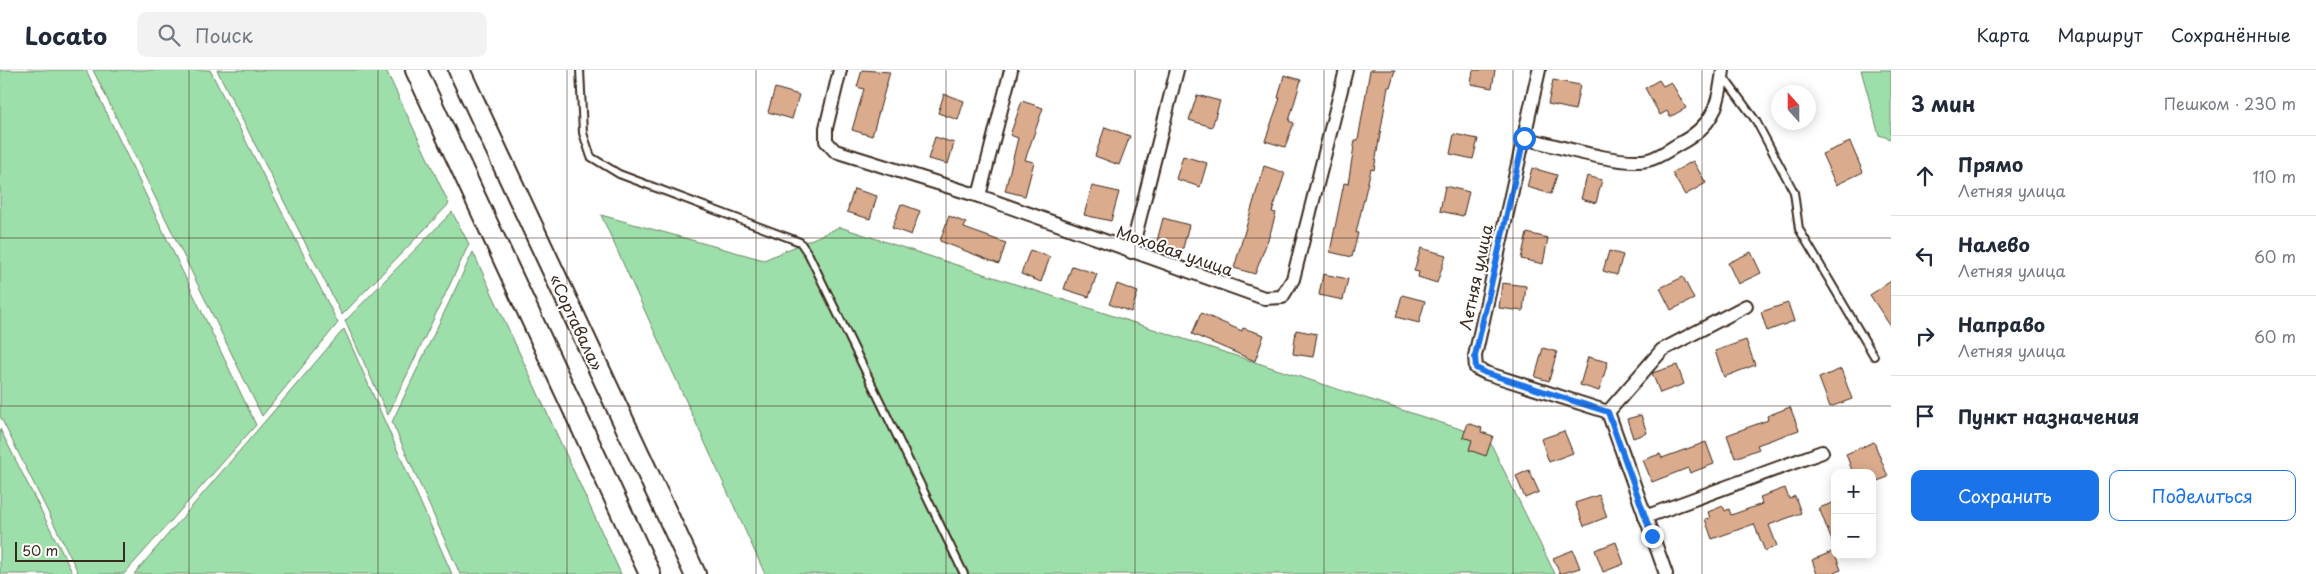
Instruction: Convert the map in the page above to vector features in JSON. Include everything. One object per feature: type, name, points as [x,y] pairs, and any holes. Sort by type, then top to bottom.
[{"type":"highway","points":[[416,70],[650,574]]},
{"type":"highway","name":"«Сортавала»","points":[[459,70],[695,574]]},
{"type":"street","name":"Моховая улица","points":[[840,70],[826,128],[826,141],[835,151],[979,196],[1131,252],[1264,298],[1282,297],[1294,279],[1346,70]]},
{"type":"street","points":[[979,196],[1010,70]]},
{"type":"street","points":[[1131,252],[1177,70]]},
{"type":"street","points":[[1538,70],[1524,138],[1614,159],[1649,160],[1691,138],[1712,119],[1720,97],[1723,73]]},
{"type":"street","name":"Летняя улица","points":[[1524,138],[1488,291],[1475,356],[1476,368],[1486,373],[1608,412]]},
{"type":"street","points":[[1666,574],[1608,412],[1662,350],[1746,306]]},
{"type":"street","points":[[1645,517],[1822,452]]},
{"type":"lane","points":[[580,70],[583,133],[591,157],[619,174],[786,235],[800,242],[882,403],[964,574]]},
{"type":"lane","points":[[1723,73],[1756,121],[1794,192],[1799,229],[1874,356]]},
{"type":"green space","points":[[0,70],[86,70],[256,425],[124,574],[79,574],[0,416]]},
{"type":"green space","points":[[93,70],[210,70],[338,323],[262,416]]},
{"type":"green space","points":[[217,70],[386,70],[449,204],[342,315]]},
{"type":"green space","points":[[1861,70],[1891,70],[1891,139],[1879,135]]},
{"type":"green space","points":[[452,212],[469,244],[388,415],[345,321]]},
{"type":"green space","points":[[601,215],[764,260],[840,227],[1488,438],[1555,574],[765,574]]},
{"type":"green space","points":[[473,252],[621,574],[460,574],[392,422]]},
{"type":"green space","points":[[344,329],[452,574],[134,574]]},
{"type":"green space","points":[[0,429],[73,574],[0,574]]},
{"type":"building","points":[[862,70],[890,72],[872,136],[852,130],[864,89],[857,87]]},
{"type":"building","points":[[1370,70],[1395,70],[1390,87],[1388,87],[1374,170],[1371,169],[1352,257],[1330,252],[1344,183],[1348,184],[1355,140],[1358,140]]},
{"type":"building","points":[[1473,70],[1495,70],[1492,88],[1471,84]]},
{"type":"building","points":[[1284,75],[1301,80],[1289,121],[1294,123],[1285,147],[1265,141],[1280,98],[1278,98]]},
{"type":"building","points":[[1553,80],[1580,85],[1575,110],[1548,104]]},
{"type":"building","points":[[1659,80],[1663,86],[1671,82],[1686,108],[1670,117],[1667,111],[1660,115],[1645,88]]},
{"type":"building","points":[[775,88],[799,95],[792,119],[768,112]]},
{"type":"building","points":[[944,94],[964,101],[958,120],[938,113]]},
{"type":"building","points":[[1197,95],[1220,101],[1212,127],[1189,120]]},
{"type":"building","points":[[1022,101],[1043,108],[1025,160],[1034,162],[1025,196],[1005,191],[1018,138],[1010,135]]},
{"type":"building","points":[[1105,127],[1130,136],[1119,165],[1095,156]]},
{"type":"building","points":[[1454,134],[1478,139],[1473,159],[1450,154]]},
{"type":"building","points":[[935,137],[954,143],[948,164],[928,159]]},
{"type":"building","points":[[1850,142],[1863,172],[1836,185],[1822,154]]},
{"type":"building","points":[[1183,156],[1207,163],[1200,187],[1176,179]]},
{"type":"building","points":[[1693,161],[1706,183],[1685,195],[1672,173]]},
{"type":"building","points":[[1264,166],[1285,173],[1272,212],[1276,213],[1270,234],[1255,274],[1234,268]]},
{"type":"building","points":[[1532,168],[1557,175],[1551,194],[1527,187]]},
{"type":"building","points":[[1587,176],[1602,180],[1596,203],[1581,199]]},
{"type":"building","points":[[1092,186],[1119,192],[1111,221],[1084,215]]},
{"type":"building","points":[[1445,186],[1469,192],[1463,216],[1440,211]]},
{"type":"building","points":[[854,189],[877,196],[870,219],[847,212]]},
{"type":"building","points":[[901,204],[920,211],[911,235],[892,228]]},
{"type":"building","points":[[949,216],[966,223],[964,228],[1006,243],[999,264],[940,241]]},
{"type":"building","points":[[1163,218],[1189,225],[1182,252],[1156,245]]},
{"type":"building","points":[[1527,233],[1548,238],[1543,264],[1521,259]]},
{"type":"building","points":[[1421,248],[1446,255],[1437,283],[1418,277],[1419,272],[1414,271]]},
{"type":"building","points":[[1030,250],[1050,257],[1041,282],[1021,274]]},
{"type":"building","points":[[1609,251],[1623,255],[1617,275],[1603,271]]},
{"type":"building","points":[[1751,252],[1761,273],[1738,284],[1728,263]]},
{"type":"building","points":[[1072,266],[1097,274],[1089,297],[1064,289]]},
{"type":"building","points":[[1323,274],[1348,279],[1343,300],[1319,295]]},
{"type":"building","points":[[1683,277],[1694,299],[1671,310],[1660,288]]},
{"type":"building","points":[[1891,281],[1891,327],[1870,295]]},
{"type":"building","points":[[1502,283],[1526,286],[1523,311],[1499,308]]},
{"type":"building","points":[[1117,284],[1138,292],[1131,312],[1109,304]]},
{"type":"building","points":[[1402,295],[1425,301],[1419,323],[1396,317]]},
{"type":"building","points":[[1788,303],[1794,321],[1767,331],[1761,312]]},
{"type":"building","points":[[1201,313],[1242,331],[1243,328],[1264,335],[1255,361],[1192,334]]},
{"type":"building","points":[[1296,330],[1317,334],[1313,357],[1293,354]]},
{"type":"building","points":[[1746,340],[1755,365],[1724,377],[1715,351]]},
{"type":"building","points":[[1543,348],[1557,352],[1549,381],[1535,377]]},
{"type":"building","points":[[1588,357],[1608,362],[1599,391],[1580,385]]},
{"type":"building","points":[[1677,365],[1684,384],[1660,393],[1652,373]]},
{"type":"building","points":[[1841,369],[1852,399],[1830,407],[1819,378]]},
{"type":"building","points":[[1790,407],[1799,430],[1757,445],[1759,449],[1735,458],[1727,435],[1768,420],[1767,416]]},
{"type":"building","points":[[1641,415],[1647,433],[1633,438],[1627,419]]},
{"type":"building","points":[[1468,423],[1482,428],[1481,432],[1493,436],[1486,456],[1469,450],[1472,440],[1463,437]]},
{"type":"building","points":[[1564,431],[1573,453],[1549,462],[1541,439]]},
{"type":"building","points":[[1706,442],[1714,464],[1690,473],[1688,468],[1652,482],[1643,460],[1660,454],[1662,458]]},
{"type":"building","points":[[1874,442],[1888,477],[1876,482],[1876,469],[1852,469],[1846,454]]},
{"type":"building","points":[[1529,470],[1539,492],[1525,498],[1516,476]]},
{"type":"building","points":[[1785,488],[1789,499],[1795,496],[1801,513],[1769,525],[1777,546],[1765,551],[1754,524],[1712,539],[1705,519],[1710,518],[1708,512],[1723,506],[1725,511],[1729,509],[1731,515],[1762,504],[1760,497]]},
{"type":"building","points":[[1599,495],[1607,517],[1584,526],[1575,503]]},
{"type":"building","points":[[1831,504],[1831,538],[1819,508]]},
{"type":"building","points":[[1616,542],[1624,564],[1603,572],[1595,550]]},
{"type":"building","points":[[1573,550],[1580,568],[1560,574],[1553,558]]},
{"type":"building","points":[[1831,552],[1831,559],[1837,559],[1841,570],[1830,574],[1817,574],[1812,560]]},
{"type":"route","points":[[1524,138],[1492,272],[1475,356],[1476,368],[1486,373],[1608,412],[1652,536]]}]
